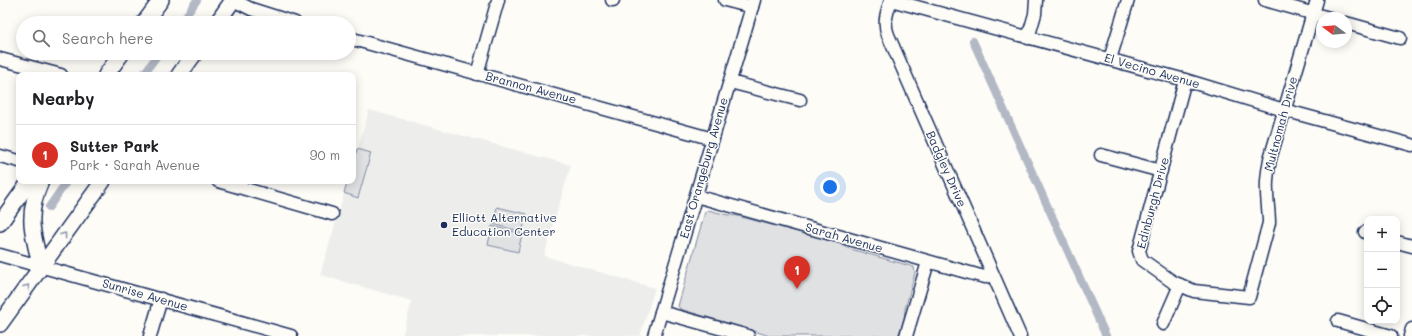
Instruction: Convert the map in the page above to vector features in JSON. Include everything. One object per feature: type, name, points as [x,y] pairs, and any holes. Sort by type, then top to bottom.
[{"type":"main road","points":[[149,16],[160,0]]},
{"type":"main road","points":[[222,16],[233,0]]},
{"type":"main road","points":[[108,72],[117,60]]},
{"type":"main road","points":[[182,72],[190,60]]},
{"type":"main road","points":[[0,223],[28,184]]},
{"type":"main road","points":[[40,184],[36,194],[31,231],[41,267]]},
{"type":"main road","points":[[0,324],[101,184]]},
{"type":"street","points":[[233,0],[251,9],[273,16]]},
{"type":"street","points":[[477,74],[498,0]]},
{"type":"street","points":[[725,0],[753,4]]},
{"type":"street","name":"El Vecino Avenue","points":[[891,0],[1110,59],[1284,110],[1412,145]]},
{"type":"street","name":"Badgley Drive","points":[[891,0],[885,27],[888,35],[1020,336]]},
{"type":"street","points":[[1028,38],[1035,14],[1036,0]]},
{"type":"street","points":[[1110,59],[1128,0]]},
{"type":"street","points":[[1265,0],[1314,14]]},
{"type":"street","name":"Multnomah Drive","points":[[1249,297],[1269,223],[1267,175],[1270,159],[1317,0]]},
{"type":"street","name":"East Orangeburg Avenue","points":[[654,336],[753,4]]},
{"type":"street","points":[[1352,25],[1400,38]]},
{"type":"street","name":"Brannon Avenue","points":[[356,40],[713,139]]},
{"type":"street","points":[[0,59],[49,72]]},
{"type":"street","name":"Edinburgh Drive","points":[[1185,80],[1139,251],[1140,255],[1142,260],[1180,285],[1201,293],[1220,293],[1249,297]]},
{"type":"street","points":[[730,82],[800,100]]},
{"type":"street","points":[[1101,155],[1161,171]]},
{"type":"street","points":[[0,156],[16,160]]},
{"type":"street","points":[[242,184],[258,186],[332,214]]},
{"type":"street","name":"Sarah Avenue","points":[[696,196],[928,262],[985,277],[993,275]]},
{"type":"street","points":[[1400,243],[1412,246]]},
{"type":"street","name":"Sunrise Avenue","points":[[0,255],[291,336]]},
{"type":"street","points":[[906,336],[928,262]]},
{"type":"street","points":[[1163,324],[1180,285]]},
{"type":"street","points":[[150,336],[161,299]]},
{"type":"street","points":[[661,312],[748,336]]},
{"type":"street","points":[[1338,321],[1391,336]]},
{"type":"street","points":[[1410,336],[1412,328]]},
{"type":"shaded area","name":"Elliott Alternative Education Center","points":[[369,110],[571,165],[544,256],[655,288],[640,336],[402,336],[412,301],[320,275],[347,184],[356,184],[356,154]]},
{"type":"shaded area","points":[[357,149],[371,153],[358,198],[344,193],[347,184],[356,184]]},
{"type":"shaded area","points":[[497,207],[527,214],[522,232],[493,224]]},
{"type":"shaded area","points":[[708,210],[738,216],[838,243],[847,248],[914,267],[915,273],[905,309],[904,320],[898,336],[770,336],[680,309],[678,306],[705,212]]},
{"type":"shaded area","points":[[492,226],[522,234],[518,252],[488,245]]},
{"type":"waterway","points":[[186,16],[197,0]]},
{"type":"waterway","points":[[973,41],[1106,336]]},
{"type":"waterway","points":[[145,72],[154,60]]},
{"type":"waterway","points":[[49,207],[65,184]]},
{"type":"place","name":"Elliott Alternative Education Center","points":[[444,225]]},
{"type":"place","name":"Sutter Park","points":[[797,289]]}]
